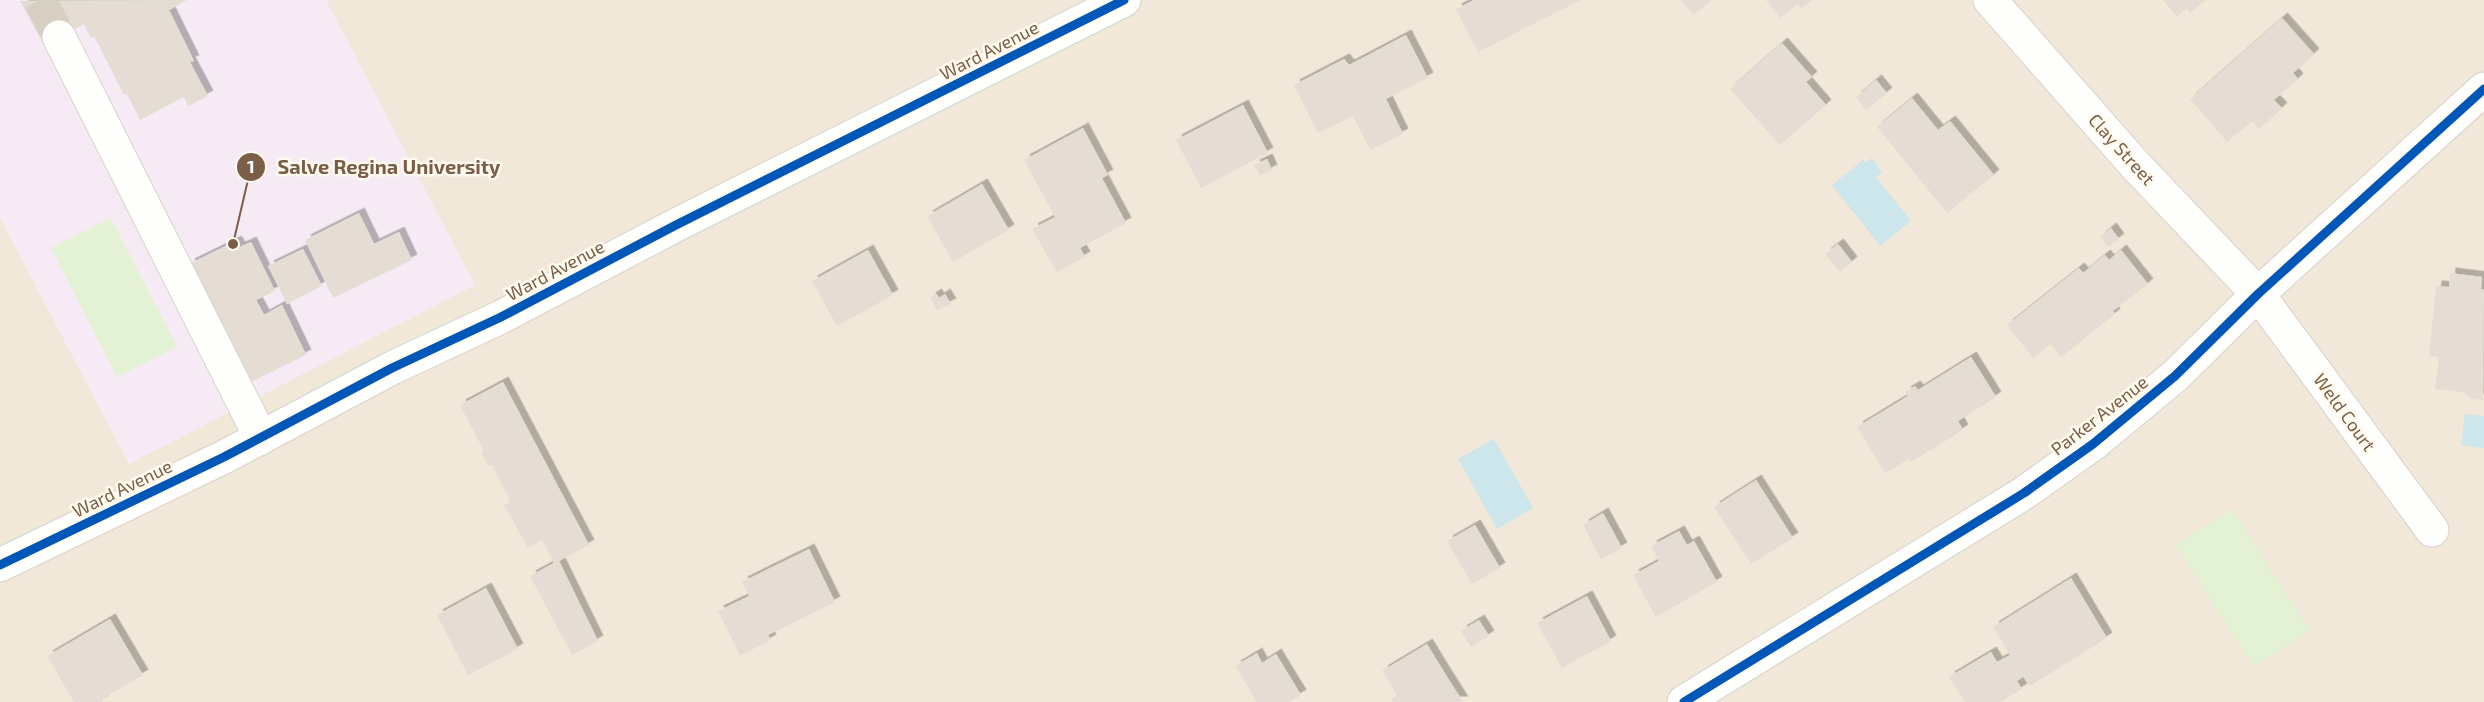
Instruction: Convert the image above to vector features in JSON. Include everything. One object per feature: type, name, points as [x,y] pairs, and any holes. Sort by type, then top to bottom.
[{"type":"street","name":"Ward Avenue","points":[[0,565],[261,438],[392,368],[501,317],[676,225],[1124,0]]},
{"type":"street","name":"Clay Street","points":[[1990,0],[2137,167],[2258,294]]},
{"type":"street","points":[[59,37],[261,438]]},
{"type":"street","name":"Parker Avenue","points":[[1684,702],[2024,493],[2093,444],[2175,376],[2258,294],[2484,89]]},
{"type":"street","name":"Weld Court","points":[[2258,294],[2432,530]]},
{"type":"shaded area","points":[[0,0],[2484,0],[2484,702],[0,702]]},
{"type":"shaded area","points":[[0,0],[326,0],[475,285],[129,464],[0,218]]},
{"type":"green space","points":[[111,218],[177,347],[117,377],[51,248]]},
{"type":"green space","points":[[2232,509],[2310,631],[2254,667],[2175,545]]},
{"type":"water","points":[[1872,158],[1882,172],[1876,177],[1911,221],[1880,246],[1832,185],[1863,160],[1866,162]]},
{"type":"water","points":[[2465,414],[2484,416],[2484,448],[2461,445]]},
{"type":"water","points":[[1494,439],[1533,508],[1497,529],[1458,459]]},
{"type":"building","points":[[187,0],[169,10],[194,61],[190,62],[208,96],[188,106],[184,97],[140,120],[127,94],[124,95],[94,36],[91,38],[84,24],[44,45],[20,1]]},
{"type":"building","points":[[1474,0],[1581,0],[1478,52],[1456,9]]},
{"type":"building","points":[[1681,0],[1712,0],[1693,15]]},
{"type":"building","points":[[1766,0],[1812,0],[1801,9],[1798,4],[1780,18]]},
{"type":"building","points":[[2163,0],[2205,0],[2190,13],[2187,8],[2177,17]]},
{"type":"building","points":[[2282,18],[2314,54],[2293,73],[2298,79],[2274,100],[2282,108],[2259,129],[2252,121],[2227,142],[2190,99]]},
{"type":"building","points":[[1406,35],[1428,78],[1386,99],[1403,134],[1370,150],[1353,116],[1318,133],[1294,85],[1344,59],[1349,65]]},
{"type":"building","points":[[1782,43],[1812,77],[1806,82],[1826,105],[1780,145],[1730,89]]},
{"type":"building","points":[[1876,80],[1887,93],[1866,110],[1856,97]]},
{"type":"building","points":[[1912,98],[1938,130],[1950,121],[1994,175],[1947,213],[1877,127]]},
{"type":"building","points":[[1243,105],[1268,153],[1201,188],[1176,140]]},
{"type":"building","points":[[1083,128],[1108,175],[1102,178],[1126,223],[1080,248],[1085,257],[1057,272],[1032,229],[1055,217],[1024,160]]},
{"type":"building","points":[[1267,159],[1272,170],[1260,176],[1254,165]]},
{"type":"building","points":[[982,184],[1009,230],[953,262],[927,216]]},
{"type":"building","points":[[359,213],[374,244],[399,232],[412,260],[333,298],[305,240]]},
{"type":"building","points":[[2111,228],[2119,239],[2108,247],[2100,237]]},
{"type":"building","points":[[236,241],[240,247],[251,242],[275,291],[256,300],[264,315],[282,305],[306,355],[247,384],[189,264]]},
{"type":"building","points":[[1838,244],[1852,262],[1840,272],[1825,254]]},
{"type":"building","points":[[303,249],[322,286],[287,304],[268,266]]},
{"type":"building","points":[[868,250],[893,295],[837,326],[812,281]]},
{"type":"building","points":[[2121,250],[2148,284],[2113,311],[2115,314],[2061,357],[2051,344],[2033,358],[2007,325],[2079,268],[2083,273],[2105,255],[2109,260]]},
{"type":"building","points":[[2450,273],[2482,277],[2481,289],[2484,290],[2483,400],[2471,399],[2463,392],[2435,389],[2439,357],[2429,356],[2436,286],[2449,287]]},
{"type":"building","points":[[936,294],[939,298],[945,294],[951,304],[937,310],[930,298]]},
{"type":"building","points":[[1971,357],[1996,397],[1958,421],[1963,430],[1911,462],[1909,459],[1885,473],[1857,427],[1908,396],[1905,392],[1915,386],[1918,390]]},
{"type":"building","points":[[503,382],[589,545],[559,561],[598,641],[572,655],[530,576],[554,563],[542,540],[528,548],[504,505],[511,502],[492,465],[488,466],[481,453],[484,451],[460,405]]},
{"type":"building","points":[[1756,480],[1793,538],[1751,564],[1714,507]]},
{"type":"building","points":[[1603,513],[1622,548],[1601,559],[1583,525]]},
{"type":"building","points":[[1475,525],[1500,568],[1472,584],[1447,541]]},
{"type":"building","points":[[1679,531],[1687,545],[1694,541],[1717,582],[1656,617],[1633,575],[1659,561],[1651,546]]},
{"type":"building","points":[[809,549],[835,602],[768,635],[771,640],[740,656],[718,611],[749,596],[742,582]]},
{"type":"building","points":[[2071,578],[2107,638],[2030,686],[2024,676],[2017,681],[2022,689],[2000,702],[1965,702],[1949,677],[1991,652],[1997,662],[2010,655],[1993,627]]},
{"type":"building","points":[[486,588],[518,649],[468,675],[437,615]]},
{"type":"building","points":[[1587,596],[1611,641],[1562,668],[1537,623]]},
{"type":"building","points":[[110,619],[143,675],[102,699],[103,702],[74,702],[47,656]]},
{"type":"building","points":[[1479,620],[1489,636],[1471,647],[1461,631]]},
{"type":"building","points":[[1427,644],[1463,702],[1393,702],[1391,699],[1397,695],[1382,671]]},
{"type":"building","points":[[1257,653],[1262,663],[1276,654],[1301,695],[1289,702],[1257,702],[1235,666]]},
{"type":"tunnel","points":[[40,0],[59,37]]},
{"type":"cycle path","points":[[0,565],[224,457],[392,368],[501,317],[676,225],[1124,0]]},
{"type":"cycle path","points":[[1684,702],[2024,493],[2093,444],[2175,376],[2258,294],[2484,89]]},
{"type":"place","name":"Salve Regina University","points":[[233,244]]}]
